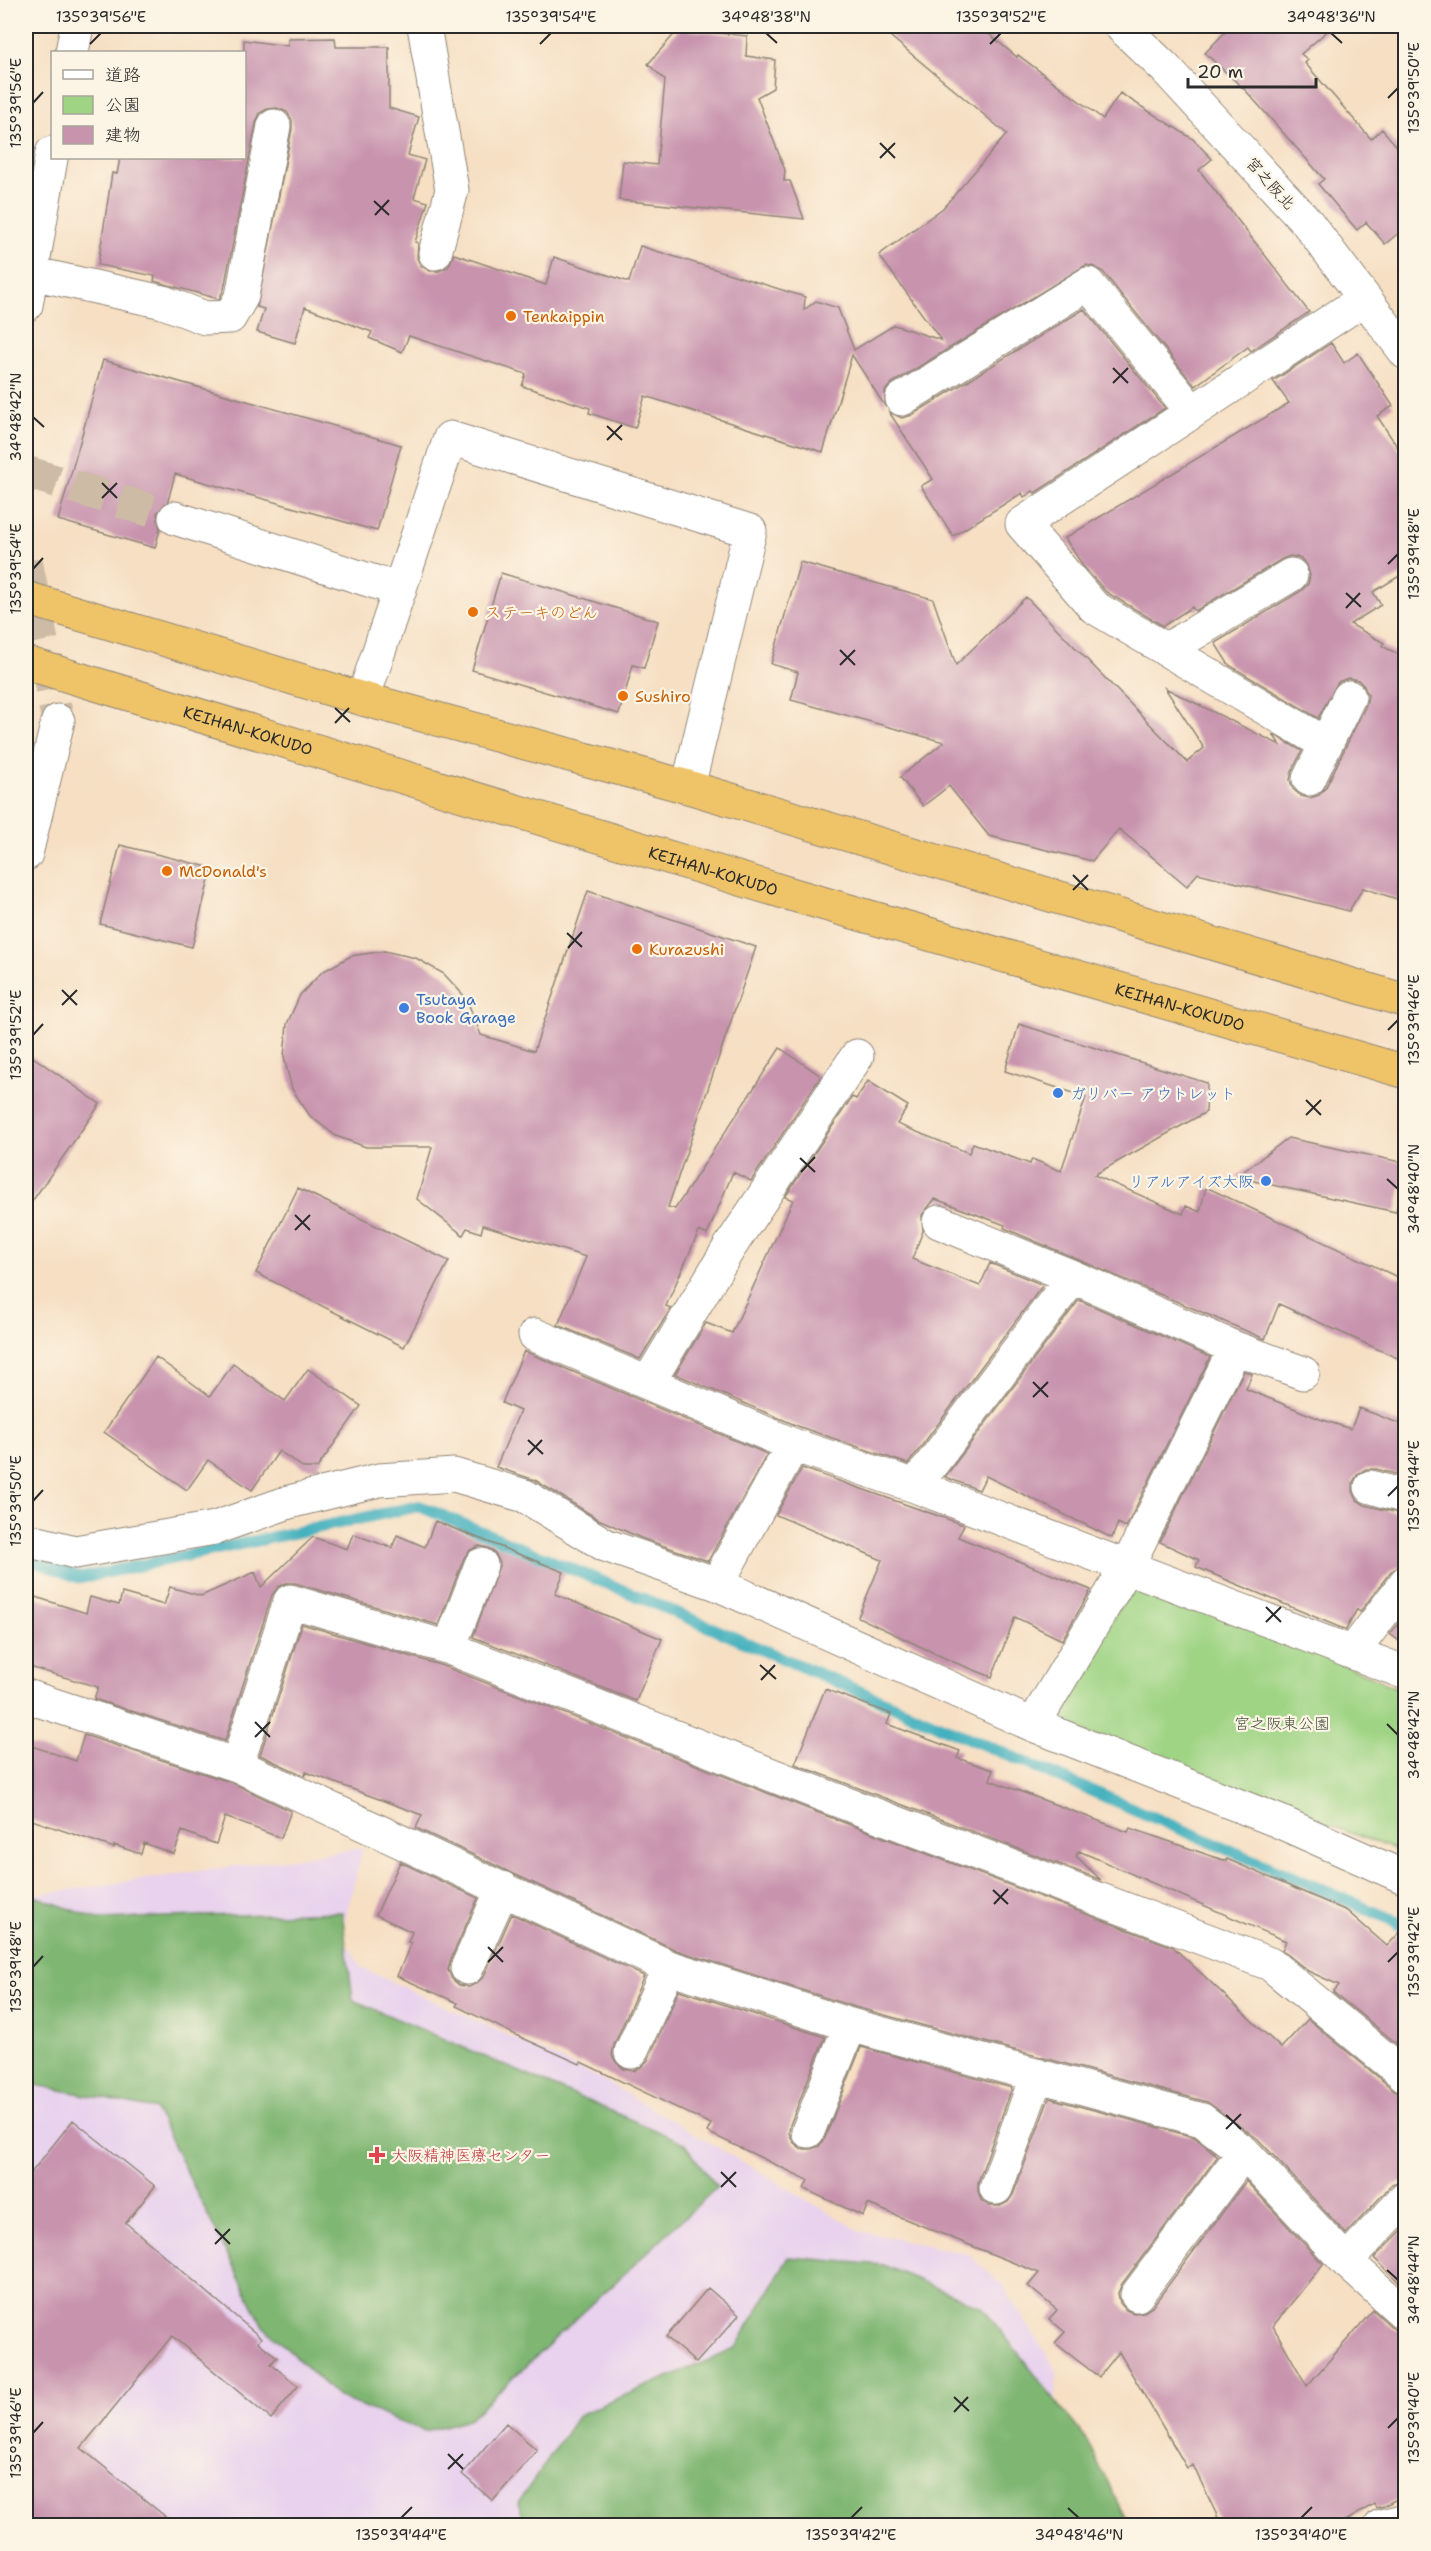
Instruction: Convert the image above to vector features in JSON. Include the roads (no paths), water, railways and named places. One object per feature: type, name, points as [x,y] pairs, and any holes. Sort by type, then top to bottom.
[{"type":"highway","points":[[26,598],[363,699],[688,786],[1406,1001]]},
{"type":"highway","name":"KEIHAN-KOKUDO","points":[[26,663],[787,893],[1406,1072]]},
{"type":"street","points":[[72,51],[77,26]]},
{"type":"street","points":[[423,26],[452,190],[435,253]]},
{"type":"street","name":"宮之阪北","points":[[1121,26],[1165,68],[1306,221],[1406,353]]},
{"type":"street","points":[[31,273],[163,302],[205,318],[230,316],[242,296],[274,126]]},
{"type":"street","points":[[26,305],[31,273],[36,182],[51,155]]},
{"type":"street","points":[[902,399],[1088,284],[1191,410]]},
{"type":"street","points":[[1326,744],[1094,607],[1022,524],[1191,410],[1364,299]]},
{"type":"street","points":[[363,699],[450,438],[750,531],[688,786]]},
{"type":"street","points":[[175,518],[400,590]]},
{"type":"street","points":[[1167,650],[1292,574]]},
{"type":"street","points":[[1309,779],[1349,696]]},
{"type":"street","points":[[26,854],[58,722]]},
{"type":"street","points":[[648,1383],[729,1248],[857,1056]]},
{"type":"street","points":[[939,1222],[1073,1277],[1235,1348],[1303,1373]]},
{"type":"street","points":[[915,1486],[1073,1277]]},
{"type":"street","points":[[535,1335],[793,1445],[915,1486],[1406,1673]]},
{"type":"street","points":[[1033,1725],[1128,1567],[1235,1348]]},
{"type":"street","points":[[717,1584],[793,1445]]},
{"type":"street","points":[[26,1540],[75,1552],[215,1528],[289,1502],[379,1479],[454,1475],[525,1496],[605,1545],[717,1584],[1033,1725],[1278,1821],[1404,1875]]},
{"type":"street","points":[[1371,1487],[1406,1497]]},
{"type":"street","points":[[449,1648],[481,1565]]},
{"type":"street","points":[[1353,1652],[1406,1582]]},
{"type":"street","points":[[237,1765],[290,1601],[449,1648],[818,1793],[1270,1964],[1406,2076]]},
{"type":"street","points":[[26,1696],[237,1765],[669,1967],[850,2025],[1202,2120],[1244,2152],[1346,2261],[1406,2315]]},
{"type":"street","points":[[468,1968],[503,1888]]},
{"type":"street","points":[[631,2052],[669,1967]]},
{"type":"street","points":[[808,2131],[850,2025]]},
{"type":"street","points":[[996,2188],[1037,2075]]},
{"type":"street","points":[[1137,2295],[1244,2152]]},
{"type":"street","points":[[1346,2261],[1406,2198]]},
{"type":"street","points":[[1381,2526],[1406,2520]]},
{"type":"waterway","points":[[26,1558],[81,1578],[419,1506],[630,1593],[1395,1921],[1406,1931]]},
{"type":"tunnel","points":[[26,472],[175,518]]},
{"type":"tunnel","points":[[26,561],[58,721]]},
{"type":"place","name":"Tenkaippin","points":[[511,316]]},
{"type":"place","name":"ステーキのどん","points":[[473,612]]},
{"type":"place","name":"Sushiro","points":[[623,696]]},
{"type":"place","name":"McDonald's","points":[[167,871]]},
{"type":"place","name":"Kurazushi","points":[[637,949]]},
{"type":"place","name":"Tsutaya Book Garage","points":[[404,1008]]},
{"type":"place","name":"ガリバー アウトレット","points":[[1058,1093]]},
{"type":"place","name":"リアルアイズ大阪","points":[[1266,1181]]},
{"type":"place","name":"大阪精神医療センター","points":[[377,2155]]},
{"type":"park label","name":"宮之阪東公園","points":[[1282,1723]]}]
